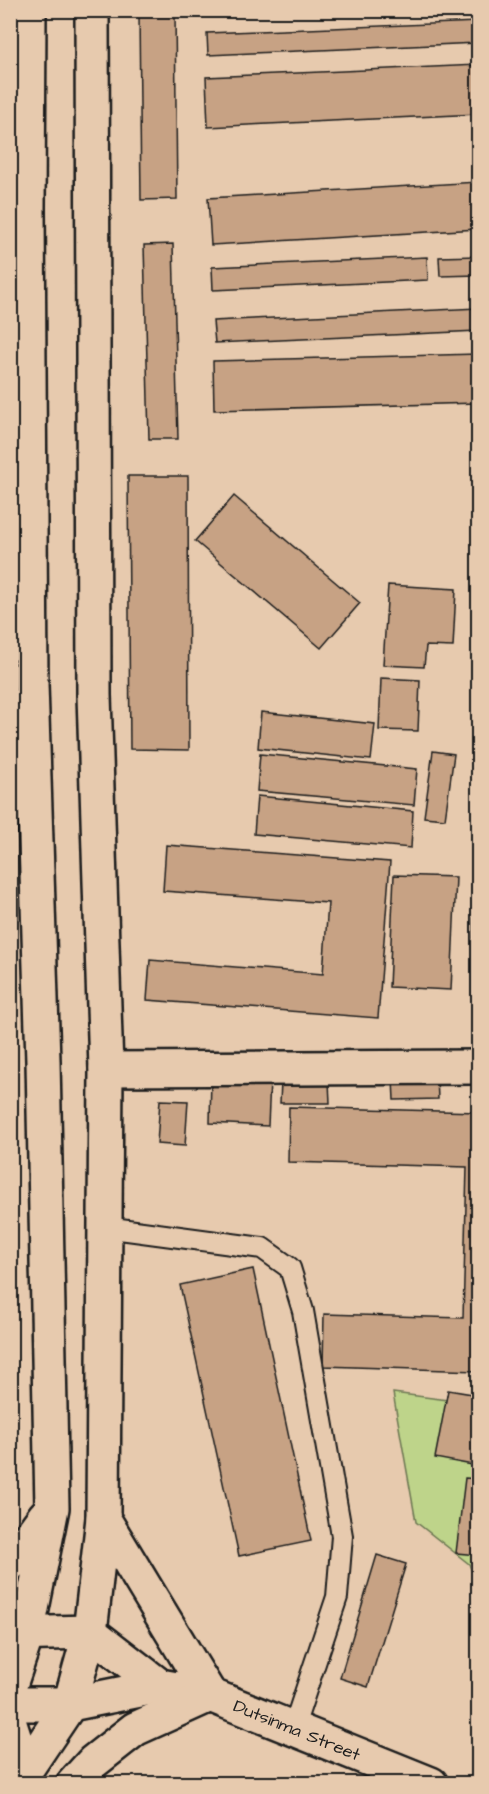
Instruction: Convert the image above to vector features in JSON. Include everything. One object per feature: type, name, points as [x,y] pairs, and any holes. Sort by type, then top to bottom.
[{"type":"street","points":[[10,1685],[19,1634],[52,1508],[44,1072],[21,685],[19,209],[29,10]]},
{"type":"street","points":[[24,1777],[70,1704],[90,1632],[103,1518],[106,1069],[93,683],[92,10]]},
{"type":"street","points":[[106,1069],[478,1067]]},
{"type":"street","points":[[10,1564],[52,1508]]},
{"type":"street","points":[[73,1784],[93,1762],[135,1729],[210,1695],[103,1518]]},
{"type":"street","points":[[19,1634],[90,1632]]},
{"type":"street","name":"Dutsinma Street","points":[[90,1632],[160,1686]]},
{"type":"street","name":"Dutsinma Street","points":[[10,1704],[70,1704],[160,1686],[210,1695],[431,1784]]},
{"type":"street","points":[[10,1724],[24,1777]]},
{"type":"lane","points":[[105,1227],[262,1248],[290,1268],[303,1311],[342,1536],[337,1597],[293,1729]]},
{"type":"green space","points":[[393,1393],[448,1400],[478,1407],[478,1587],[469,1564],[416,1522]]},
{"type":"building","points":[[139,13],[175,13],[177,199],[141,200]]},
{"type":"building","points":[[478,22],[478,43],[208,55],[207,33]]},
{"type":"building","points":[[478,65],[478,114],[208,127],[206,77]]},
{"type":"building","points":[[478,182],[478,229],[211,245],[208,198]]},
{"type":"building","points":[[173,244],[178,439],[149,439],[144,245]]},
{"type":"building","points":[[478,256],[478,275],[440,276],[439,257]]},
{"type":"building","points":[[427,257],[428,280],[213,290],[212,267]]},
{"type":"building","points":[[478,308],[478,331],[215,343],[213,321]]},
{"type":"building","points":[[478,354],[478,403],[214,410],[213,361]]},
{"type":"building","points":[[128,476],[188,476],[189,750],[130,749]]},
{"type":"building","points":[[234,496],[360,603],[321,648],[195,541]]},
{"type":"building","points":[[388,585],[456,589],[453,647],[426,646],[424,667],[383,665]]},
{"type":"building","points":[[381,678],[420,680],[418,731],[379,730]]},
{"type":"building","points":[[261,712],[375,724],[371,760],[258,748]]},
{"type":"building","points":[[433,751],[454,754],[445,819],[424,817]]},
{"type":"building","points":[[260,754],[417,769],[414,805],[257,791]]},
{"type":"building","points":[[257,796],[413,811],[411,848],[254,834]]},
{"type":"building","points":[[166,845],[390,862],[378,1018],[147,1000],[150,960],[323,974],[328,903],[163,891]]},
{"type":"building","points":[[394,875],[456,877],[451,990],[389,987]]},
{"type":"building","points":[[474,876],[478,876],[478,998],[473,998]]},
{"type":"building","points":[[437,1077],[438,1099],[394,1100],[393,1079]]},
{"type":"building","points":[[211,1078],[270,1080],[268,1126],[210,1123]]},
{"type":"building","points":[[281,1082],[329,1082],[330,1103],[280,1103]]},
{"type":"building","points":[[160,1100],[188,1101],[185,1146],[157,1144]]},
{"type":"building","points":[[289,1107],[478,1112],[478,1371],[323,1366],[324,1314],[463,1318],[467,1167],[288,1162]]},
{"type":"building","points":[[253,1269],[311,1541],[239,1556],[180,1285]]},
{"type":"building","points":[[448,1390],[478,1395],[478,1466],[435,1458]]},
{"type":"building","points":[[465,1478],[478,1479],[478,1555],[456,1553]]},
{"type":"building","points":[[377,1555],[406,1564],[368,1687],[340,1678]]}]
